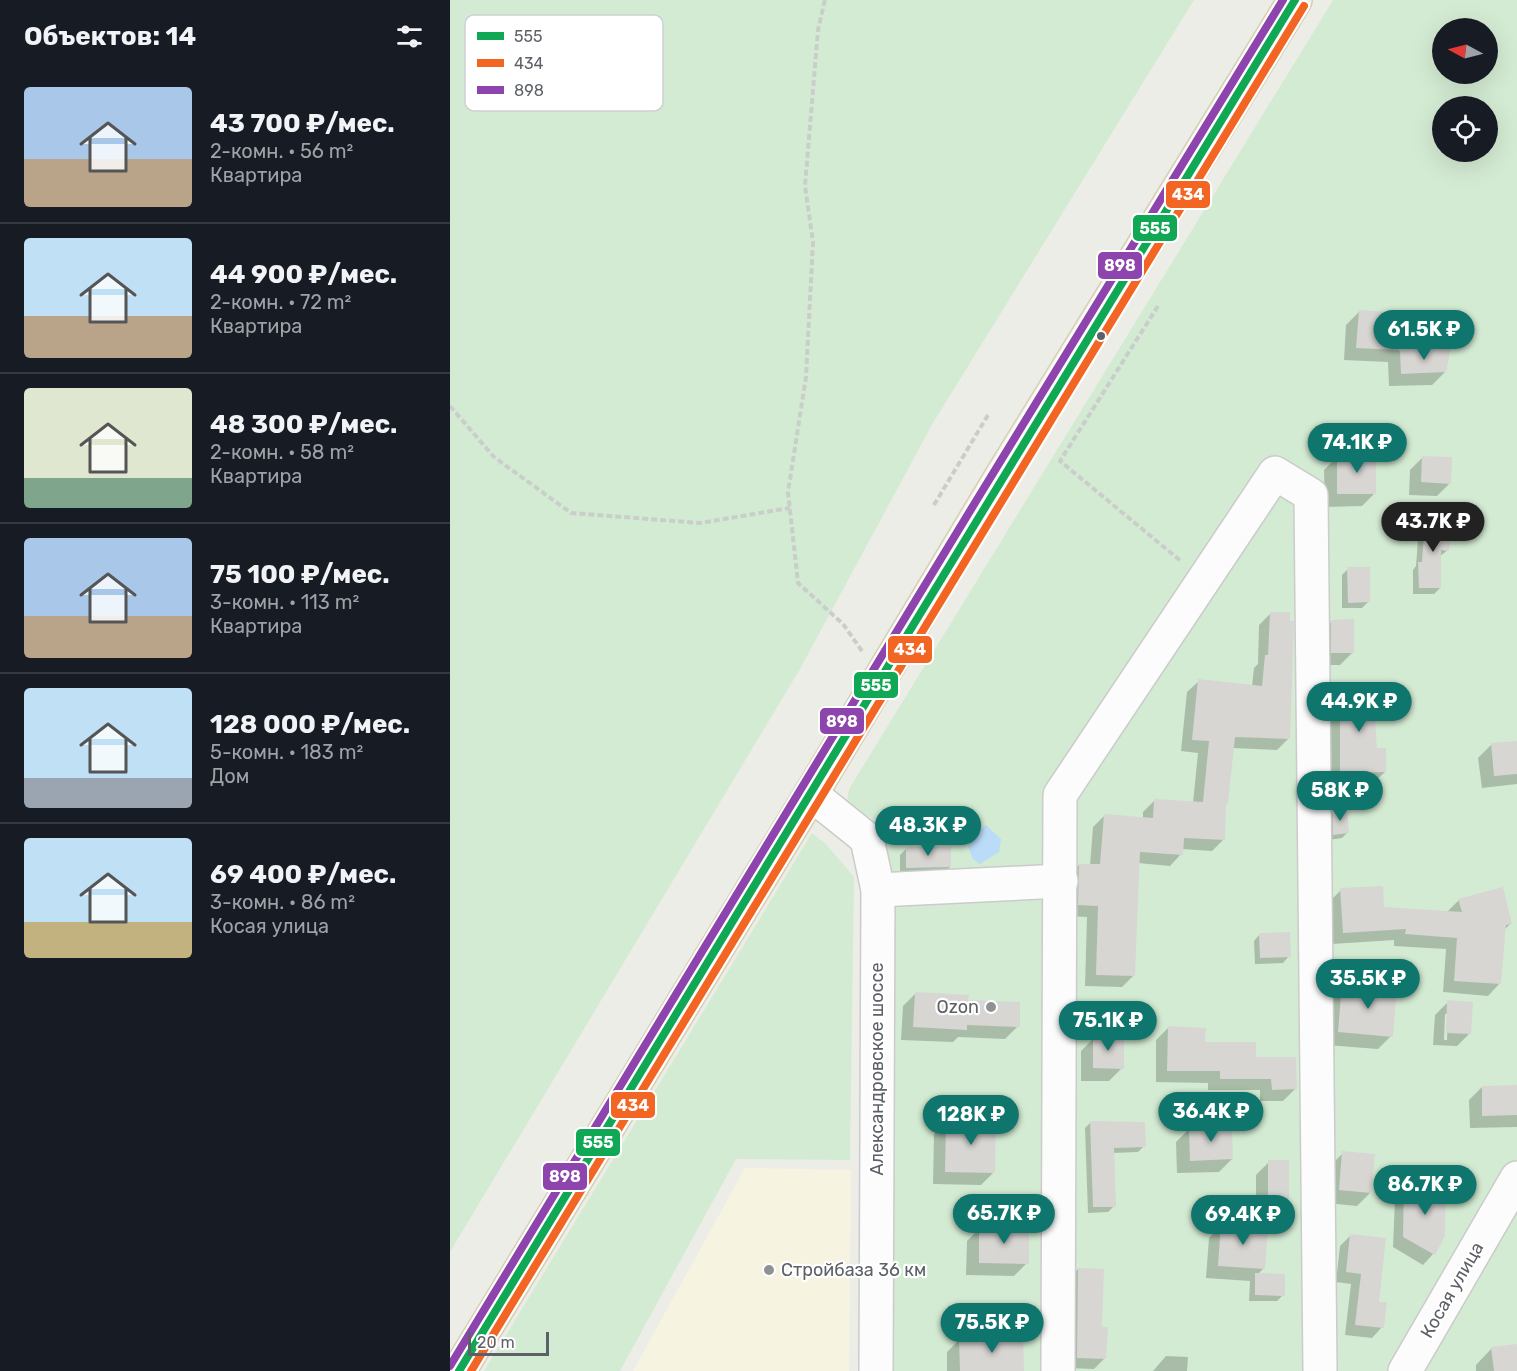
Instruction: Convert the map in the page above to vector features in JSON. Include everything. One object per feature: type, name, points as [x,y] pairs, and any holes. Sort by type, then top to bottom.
[{"type":"main road","points":[[459,1371],[811,794],[1012,459],[1294,0]]},
{"type":"street","points":[[1058,1371],[1060,795],[1275,472],[1311,495],[1320,1371]]},
{"type":"street","name":"Александровское шоссе","points":[[811,794],[867,838],[878,890],[876,1371]]},
{"type":"street","points":[[878,890],[1061,881]]},
{"type":"street","name":"Косая улица","points":[[1405,1371],[1517,1178]]},
{"type":"path","points":[[825,0],[818,30],[805,186],[813,242],[806,377],[788,492],[798,583],[843,624]]},
{"type":"path","points":[[1158,306],[1060,461],[1203,580]]},
{"type":"path","points":[[450,406],[494,457],[571,513],[700,523],[790,508]]},
{"type":"path","points":[[934,505],[988,415]]},
{"type":"shaded area","name":"Стройбаза 36 км","points":[[745,1168],[851,1170],[849,1371],[633,1371]]},
{"type":"green space","points":[[450,0],[1194,0],[933,423],[800,669],[450,1252]]},
{"type":"green space","points":[[1333,0],[1517,0],[1517,1371],[876,1371],[884,842],[882,825],[847,803],[849,789]]},
{"type":"green space","points":[[812,833],[826,844],[854,877],[850,1160],[736,1159],[620,1371],[484,1371]]},
{"type":"water","points":[[986,825],[1001,839],[999,852],[980,864],[973,859],[968,847],[977,833]]},
{"type":"building","points":[[1359,310],[1405,313],[1400,350],[1356,348]]},
{"type":"building","points":[[1451,348],[1446,372],[1401,374],[1400,350]]},
{"type":"building","points":[[1376,454],[1376,494],[1337,494],[1337,455]]},
{"type":"building","points":[[1422,456],[1452,457],[1451,484],[1421,482]]},
{"type":"building","points":[[1425,519],[1441,520],[1441,525],[1451,526],[1449,551],[1441,550],[1441,588],[1419,588],[1418,562],[1422,562]]},
{"type":"building","points":[[1347,567],[1370,567],[1370,602],[1348,603]]},
{"type":"building","points":[[1270,612],[1290,612],[1290,621],[1294,621],[1290,739],[1235,737],[1228,803],[1226,803],[1225,840],[1184,838],[1183,855],[1140,852],[1135,976],[1096,975],[1098,906],[1078,905],[1079,864],[1100,864],[1104,814],[1153,818],[1154,799],[1203,802],[1209,741],[1192,740],[1198,679],[1262,686],[1265,655],[1268,655]]},
{"type":"building","points":[[1354,619],[1354,653],[1331,653],[1331,620]]},
{"type":"building","points":[[1373,689],[1377,748],[1386,748],[1386,772],[1340,773],[1340,720],[1337,720],[1334,692]]},
{"type":"building","points":[[1517,741],[1517,774],[1494,776],[1491,743]]},
{"type":"building","points":[[1347,809],[1349,833],[1333,835],[1333,810]]},
{"type":"building","points":[[906,847],[951,847],[951,867],[906,868]]},
{"type":"building","points":[[1383,886],[1384,907],[1462,912],[1458,899],[1503,887],[1512,924],[1506,925],[1501,984],[1454,981],[1457,938],[1405,934],[1406,929],[1343,933],[1340,888]]},
{"type":"building","points":[[1290,932],[1291,957],[1260,958],[1259,933]]},
{"type":"building","points":[[1342,983],[1397,988],[1393,1037],[1338,1032]]},
{"type":"building","points":[[915,992],[969,995],[968,1000],[1020,1002],[1020,1027],[967,1025],[967,1030],[913,1027]]},
{"type":"building","points":[[1447,1000],[1473,1002],[1471,1034],[1446,1033]]},
{"type":"building","points":[[1168,1026],[1206,1028],[1205,1042],[1256,1042],[1256,1057],[1296,1057],[1297,1089],[1272,1090],[1271,1079],[1220,1079],[1220,1071],[1167,1071]]},
{"type":"building","points":[[1093,1036],[1124,1037],[1124,1069],[1093,1068]]},
{"type":"building","points":[[1517,1085],[1517,1115],[1482,1116],[1482,1086]]},
{"type":"building","points":[[946,1120],[996,1120],[995,1173],[945,1172]]},
{"type":"building","points":[[1090,1121],[1145,1122],[1146,1147],[1114,1148],[1116,1207],[1093,1207]]},
{"type":"building","points":[[1232,1126],[1233,1159],[1190,1161],[1189,1127]]},
{"type":"building","points":[[1342,1151],[1375,1154],[1371,1193],[1339,1190]]},
{"type":"building","points":[[1268,1160],[1289,1160],[1289,1205],[1268,1205]]},
{"type":"building","points":[[1404,1185],[1446,1186],[1445,1236],[1435,1255],[1403,1237]]},
{"type":"building","points":[[1221,1223],[1268,1226],[1265,1269],[1218,1266]]},
{"type":"building","points":[[979,1226],[1029,1227],[1029,1264],[979,1263]]},
{"type":"building","points":[[1350,1234],[1386,1238],[1379,1302],[1387,1302],[1384,1328],[1355,1325],[1361,1274],[1346,1272]]},
{"type":"building","points":[[1078,1268],[1104,1269],[1102,1327],[1108,1327],[1106,1359],[1077,1358]]},
{"type":"building","points":[[1255,1273],[1285,1274],[1285,1296],[1255,1295]]},
{"type":"building","points":[[1023,1336],[1024,1371],[960,1371],[959,1338]]},
{"type":"building","points":[[1517,1344],[1517,1371],[1494,1371],[1491,1347]]},
{"type":"transit line","name":"898","points":[[450,1366],[1283,0]]},
{"type":"transit line","name":"555","points":[[459,1371],[1295,0]]},
{"type":"transit line","name":"434","points":[[471,1371],[1304,6]]},
{"type":"place","name":"Ozon","points":[[991,1007]]},
{"type":"place","name":"Стройбаза 36 км","points":[[769,1270]]}]
